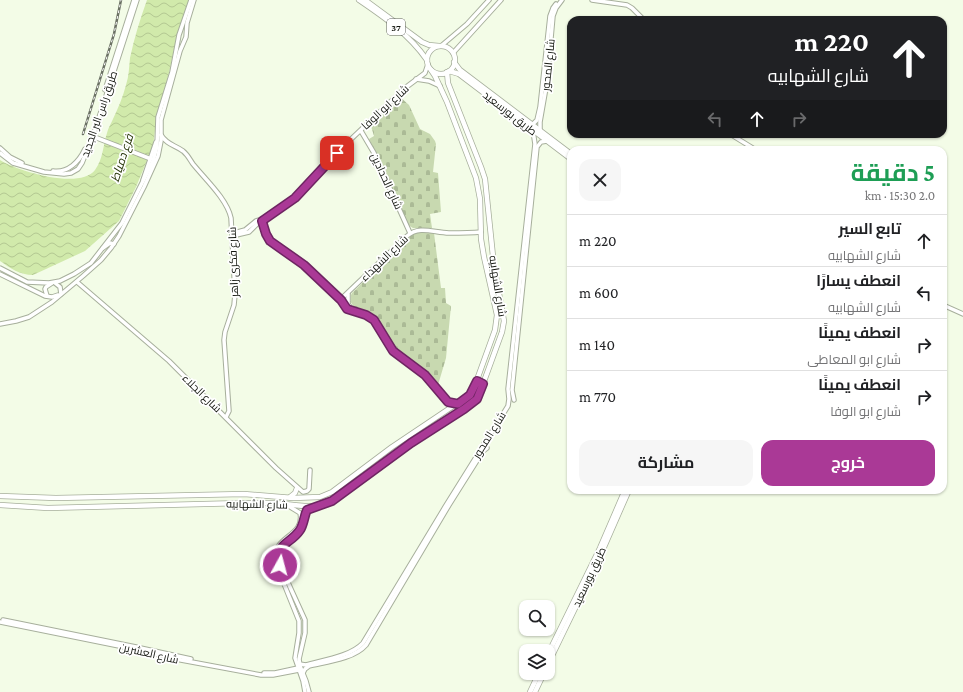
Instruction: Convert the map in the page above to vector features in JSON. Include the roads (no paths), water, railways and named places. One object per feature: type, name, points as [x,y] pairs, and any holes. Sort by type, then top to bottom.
[{"type":"highway","name":"37","points":[[359,0],[400,30],[418,49],[427,62]]},
{"type":"highway","name":"37","points":[[365,0],[422,42],[440,46]]},
{"type":"highway","points":[[418,49],[423,47],[422,42]]},
{"type":"highway","points":[[440,46],[447,47],[453,53],[454,62],[448,71],[439,73],[431,70],[427,62],[430,50],[440,46]]},
{"type":"highway","name":"طريق بورسعيد","points":[[454,62],[462,71],[505,107],[567,156]]},
{"type":"highway","name":"شارع الشهابيه","points":[[0,496],[48,498],[259,495],[288,498],[320,497],[328,495],[395,444],[470,395],[477,381],[498,321],[483,254],[481,212],[476,178],[440,87],[431,70]]},
{"type":"highway","name":"طريق بورسعيد","points":[[448,71],[459,74],[498,101]]},
{"type":"highway","name":"شارع الشهابيه","points":[[0,505],[48,508],[260,503],[301,506],[328,503],[400,450],[476,400],[479,396],[502,332],[504,321],[492,250],[484,175],[448,83],[448,71]]},
{"type":"highway","name":"طريق بورسعيد","points":[[505,107],[567,151]]},
{"type":"highway","points":[[457,131],[463,135],[467,130]]},
{"type":"highway","points":[[464,146],[466,142],[472,142]]},
{"type":"highway","points":[[481,212],[485,209],[489,211]]},
{"type":"highway","points":[[483,254],[488,256],[492,250]]},
{"type":"highway","points":[[477,381],[483,384]]},
{"type":"highway","points":[[402,440],[406,446]]},
{"type":"highway","points":[[395,444],[400,450]]},
{"type":"highway","points":[[288,498],[296,493],[297,488]]},
{"type":"highway","points":[[335,490],[342,494]]},
{"type":"highway","name":"طريق بورسعيد","points":[[553,644],[600,548],[622,494]]},
{"type":"highway","name":"طريق بورسعيد","points":[[555,649],[597,562],[627,494]]},
{"type":"highway","points":[[259,495],[262,498],[260,503]]},
{"type":"highway","points":[[269,495],[266,499],[269,503]]},
{"type":"highway","points":[[156,496],[158,500],[157,505]]},
{"type":"highway","points":[[81,498],[81,507]]},
{"type":"highway","points":[[530,692],[536,680]]},
{"type":"highway","points":[[535,692],[541,680]]},
{"type":"street","name":"طريق راس البر الجديد","points":[[68,172],[74,172],[79,168],[94,133],[135,0]]},
{"type":"street","name":"طريق راس البر الجديد","points":[[68,172],[84,152],[92,132],[135,0]]},
{"type":"street","points":[[46,296],[44,292],[45,288],[70,277],[96,258],[111,235],[124,219],[142,184],[153,161],[157,140],[158,120],[178,40],[191,0]]},
{"type":"street","points":[[0,324],[30,317],[77,282],[101,260],[114,244],[124,228],[156,162],[160,149],[161,123],[163,114],[187,31],[187,22],[194,0]]},
{"type":"street","points":[[440,46],[467,24],[489,0]]},
{"type":"street","points":[[453,53],[473,29],[501,0]]},
{"type":"street","name":"شارع المحور","points":[[532,125],[537,120],[541,102],[551,14],[553,7],[561,0]]},
{"type":"street","name":"شارع المحور","points":[[540,131],[540,122],[547,82],[553,16],[561,0]]},
{"type":"street","points":[[592,0],[625,4],[632,8],[640,16]]},
{"type":"street","points":[[467,24],[472,24],[474,26],[473,29]]},
{"type":"street","points":[[181,30],[184,33],[187,31]]},
{"type":"street","points":[[178,40],[182,38],[184,42]]},
{"type":"street","name":"شارع ابو الوفا","points":[[232,235],[248,233],[257,224],[295,198],[327,162],[403,90],[425,73],[427,62]]},
{"type":"street","name":"شارع ابو الوفا","points":[[416,79],[429,81],[440,87]]},
{"type":"street","name":"شارع الحدادين","points":[[361,130],[374,153],[410,233]]},
{"type":"street","name":"شارع المحور","points":[[531,196],[535,142],[533,130]]},
{"type":"street","points":[[94,133],[96,136],[105,140],[151,158]]},
{"type":"street","name":"شارع فكرى زاهر","points":[[161,134],[168,144],[185,152],[230,213],[235,296],[224,337],[229,411],[226,416]]},
{"type":"street","points":[[91,140],[95,138],[105,140]]},
{"type":"street","points":[[736,138],[750,146]]},
{"type":"street","points":[[142,184],[143,176],[157,140]]},
{"type":"street","name":"شارع المحور","points":[[303,673],[309,666],[353,655],[364,648],[484,443],[508,406],[531,196],[538,146],[541,142],[547,141]]},
{"type":"street","points":[[0,148],[10,157],[21,163],[52,171],[68,172]]},
{"type":"street","points":[[0,153],[16,164],[49,173],[59,174],[68,172]]},
{"type":"street","points":[[75,164],[76,167],[79,168]]},
{"type":"street","name":"شارع ابو الوفا","points":[[232,235],[244,231],[258,220],[267,218]]},
{"type":"street","points":[[262,221],[266,234],[272,242],[299,261],[341,300],[347,309],[368,316],[374,320],[393,351],[425,375],[448,402],[449,407],[447,411]]},
{"type":"street","points":[[111,235],[116,236],[124,228]]},
{"type":"street","name":"شارع الشهداء","points":[[341,300],[410,233],[421,230],[448,233],[481,232]]},
{"type":"street","points":[[102,249],[110,243],[114,244]]},
{"type":"street","points":[[0,268],[37,286],[36,290],[33,290]]},
{"type":"street","points":[[0,274],[46,296],[52,297],[61,294]]},
{"type":"street","points":[[31,282],[54,283],[60,287],[61,294]]},
{"type":"street","name":"شارع الجلاء","points":[[77,282],[165,356],[297,488]]},
{"type":"street","points":[[348,293],[348,304],[353,311]]},
{"type":"street","points":[[947,307],[963,314]]},
{"type":"street","name":"شارع المحور","points":[[512,367],[512,392],[514,400]]},
{"type":"street","points":[[448,402],[458,404]]},
{"type":"street","name":"شارع المحور","points":[[448,504],[483,451],[487,448],[484,443]]},
{"type":"street","points":[[297,488],[303,492],[308,490],[310,470]]},
{"type":"street","points":[[286,504],[303,514]]},
{"type":"street","points":[[305,692],[304,683],[295,655],[300,628],[298,618],[274,556],[280,542],[297,528],[303,514],[307,510],[318,505]]},
{"type":"street","points":[[303,514],[300,531],[283,545],[278,557],[280,565],[305,620],[306,628],[299,654],[299,667],[303,673],[309,692]]},
{"type":"street","name":"شارع المحور","points":[[299,667],[349,652],[361,645],[367,638],[426,542]]},
{"type":"street","points":[[298,618],[305,620]]},
{"type":"street","name":"شارع العشرين","points":[[0,621],[261,673],[275,673],[299,667]]},
{"type":"street","points":[[300,628],[304,626],[306,628]]},
{"type":"water","name":"فرع دمياط","points":[[147,0],[189,0],[176,40],[169,73],[157,115],[153,146],[136,187],[119,221],[85,251],[33,275],[15,271],[0,261],[0,160],[20,169],[48,177],[63,179],[87,176],[95,170],[101,157],[108,129],[119,107],[125,89],[133,44]]},
{"type":"railway","points":[[83,134],[114,34],[121,0]]}]
